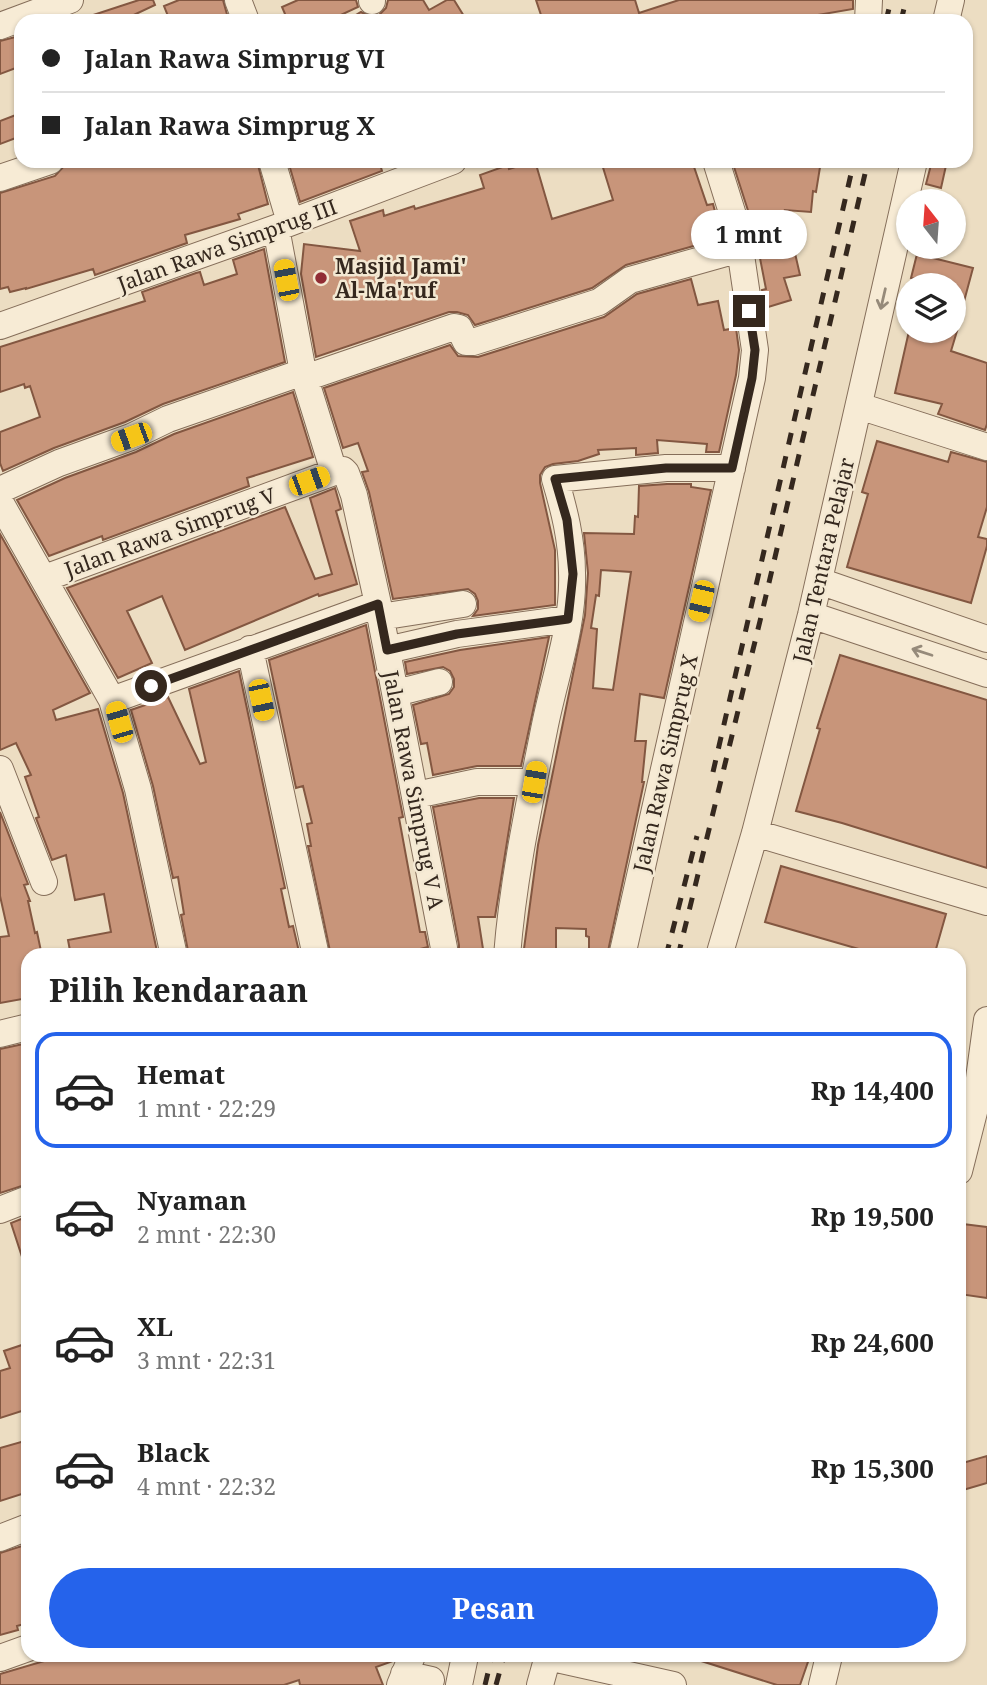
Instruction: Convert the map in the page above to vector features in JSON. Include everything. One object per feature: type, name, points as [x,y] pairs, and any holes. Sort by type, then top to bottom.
[{"type":"street","points":[[32,14],[70,0]]},
{"type":"street","points":[[0,178],[29,168]]},
{"type":"street","points":[[273,168],[304,375],[334,472]]},
{"type":"street","name":"Jalan Rawa Simprug III","points":[[0,326],[434,168]]},
{"type":"street","name":"Jalan Rawa Simprug X","points":[[624,948],[752,378],[755,350],[740,249],[718,168]]},
{"type":"street","name":"Jalan Tentara Pelajar","points":[[721,948],[811,615],[912,168]]},
{"type":"street","points":[[0,490],[59,463],[131,437],[168,419],[456,326],[461,329],[466,342],[473,342],[599,302],[630,280],[740,249]]},
{"type":"street","points":[[859,406],[987,447]]},
{"type":"street","points":[[508,948],[512,892],[568,619],[573,574],[567,520],[555,479],[666,468],[732,468]]},
{"type":"street","name":"Jalan Rawa Simprug V A","points":[[334,472],[343,470],[346,473],[354,495],[396,692],[444,948]]},
{"type":"street","name":"Jalan Rawa Simprug V","points":[[45,578],[334,472]]},
{"type":"street","points":[[0,502],[112,700],[138,789],[172,948]]},
{"type":"street","points":[[819,581],[987,639]]},
{"type":"street","points":[[112,700],[250,649],[379,611],[463,604]]},
{"type":"street","points":[[811,615],[987,674]]},
{"type":"street","points":[[387,650],[457,634],[568,619]]},
{"type":"street","points":[[250,649],[314,948]]},
{"type":"street","points":[[396,692],[439,682]]},
{"type":"street","points":[[0,769],[44,882]]},
{"type":"street","points":[[416,795],[477,782],[534,782]]},
{"type":"street","points":[[754,833],[987,902]]},
{"type":"street","points":[[966,1143],[975,1108],[987,1020]]},
{"type":"street","points":[[0,1538],[21,1530]]},
{"type":"street","points":[[0,1658],[21,1650]]},
{"type":"street","points":[[459,1685],[465,1662]]},
{"type":"street","points":[[540,1685],[546,1662]]},
{"type":"street","points":[[574,1662],[673,1685]]},
{"type":"street","points":[[822,1685],[828,1662]]},
{"type":"street","points":[[405,1671],[430,1680]]},
{"type":"building","points":[[139,0],[153,0],[155,5],[136,14],[96,14]]},
{"type":"building","points":[[179,0],[223,0],[227,14],[167,14],[164,6]]},
{"type":"building","points":[[298,0],[356,0],[358,7],[343,14],[285,14],[282,7]]},
{"type":"building","points":[[388,0],[423,0],[429,10],[447,0],[454,0],[463,14],[380,14],[386,8]]},
{"type":"building","points":[[536,0],[635,0],[639,13],[679,0],[853,0],[853,9],[824,14],[541,14]]},
{"type":"building","points":[[14,37],[14,69],[0,74],[0,41]]},
{"type":"building","points":[[14,116],[14,139],[0,144],[0,121]]},
{"type":"building","points":[[62,168],[259,168],[268,204],[238,214],[240,219],[185,235],[187,243],[95,275],[93,269],[26,289],[10,292],[8,287],[0,289],[0,193],[55,176]]},
{"type":"building","points":[[290,168],[381,168],[382,171],[300,202]]},
{"type":"building","points":[[500,168],[537,168],[552,219],[613,200],[603,168],[694,168],[707,205],[713,204],[722,238],[626,265],[592,288],[475,325],[468,315],[449,312],[316,357],[301,274],[304,244],[360,251],[350,221],[383,210],[384,216],[414,206],[415,209],[484,188],[480,175]]},
{"type":"building","points":[[734,168],[820,168],[816,192],[813,191],[811,212],[785,210],[800,275],[784,278],[791,300],[765,308],[762,290],[766,289],[752,223]]},
{"type":"building","points":[[930,168],[945,168],[941,188],[926,184]]},
{"type":"building","points":[[264,249],[285,362],[163,404],[3,471],[0,463],[0,432],[40,417],[30,386],[25,388],[24,384],[0,392],[0,347],[145,301],[142,292],[196,273],[200,272],[204,285],[237,274],[233,260]]},
{"type":"building","points":[[916,259],[937,259],[973,268],[966,294],[966,273],[912,273]]},
{"type":"building","points":[[691,279],[698,305],[718,301],[724,330],[736,328],[739,350],[736,375],[719,452],[706,452],[707,444],[657,440],[658,453],[636,455],[636,448],[598,450],[599,454],[578,461],[545,467],[540,475],[540,483],[555,550],[555,605],[473,616],[478,609],[478,601],[475,594],[468,589],[393,599],[362,472],[368,471],[358,443],[343,448],[324,388],[450,345],[458,356],[478,357],[604,317],[637,294]]},
{"type":"building","points":[[906,343],[953,343],[951,351],[987,363],[985,430],[938,414],[942,404],[895,393]]},
{"type":"building","points":[[293,392],[313,457],[247,478],[249,486],[103,540],[102,536],[49,556],[17,500],[174,434]]},
{"type":"building","points":[[877,441],[948,462],[951,452],[987,462],[987,507],[978,537],[987,539],[987,546],[971,603],[847,567],[868,494],[862,492]]},
{"type":"building","points":[[691,484],[691,487],[711,490],[664,698],[640,694],[635,741],[646,741],[644,782],[609,948],[589,948],[586,929],[556,928],[556,948],[524,948],[538,845],[585,615],[588,573],[584,533],[634,534],[635,516],[638,517],[639,486]],"holes":[[[601,570],[631,572],[613,690],[593,688],[597,629],[591,628],[596,595],[599,596]]]},
{"type":"building","points":[[335,488],[341,509],[336,511],[357,584],[319,596],[318,594],[185,650],[162,596],[127,611],[152,663],[118,678],[67,588],[285,507],[315,579],[332,574],[310,498]]},
{"type":"building","points":[[0,534],[90,693],[53,710],[56,720],[98,709],[123,793],[156,948],[70,948],[68,940],[111,932],[104,894],[75,900],[66,855],[52,860],[36,818],[39,817],[25,777],[31,775],[16,743],[0,750]]},
{"type":"building","points":[[366,625],[403,817],[399,818],[420,932],[425,932],[428,947],[329,948],[308,846],[311,846],[307,824],[312,823],[303,786],[296,788],[269,660]]},
{"type":"building","points":[[549,637],[521,766],[477,766],[433,775],[427,743],[421,744],[413,705],[449,694],[454,687],[454,679],[450,671],[443,667],[407,674],[405,662],[460,650]]},
{"type":"building","points":[[840,655],[987,700],[987,868],[796,811],[820,729],[817,728]]},
{"type":"building","points":[[239,671],[285,888],[281,889],[289,927],[293,926],[298,948],[187,948],[178,877],[173,878],[153,786],[131,710],[168,697],[200,764],[206,762],[189,689]]},
{"type":"building","points":[[479,798],[514,798],[495,917],[478,917],[483,948],[459,948],[433,807]]},
{"type":"building","points":[[0,812],[28,884],[24,885],[40,948],[21,948],[21,999],[0,1003],[0,937],[9,936],[0,896]]},
{"type":"building","points":[[781,866],[946,914],[936,948],[855,948],[765,922]]},
{"type":"building","points":[[21,1044],[21,1186],[0,1193],[0,1049]]},
{"type":"building","points":[[21,1219],[21,1254],[11,1223]]},
{"type":"building","points":[[966,1224],[987,1227],[987,1298],[966,1295]]},
{"type":"building","points":[[21,1345],[21,1411],[0,1418],[0,1371],[10,1368],[4,1351]]},
{"type":"building","points":[[21,1442],[21,1494],[0,1501],[0,1448]]},
{"type":"building","points":[[987,1456],[987,1483],[966,1489],[966,1462]]},
{"type":"building","points":[[21,1546],[21,1625],[17,1626],[18,1630],[0,1635],[0,1553]]},
{"type":"building","points":[[41,1662],[390,1662],[376,1667],[383,1685],[300,1685],[299,1680],[284,1685],[0,1685],[0,1674]]},
{"type":"building","points":[[704,1662],[808,1662],[800,1685],[777,1685]]},
{"type":"railway","points":[[888,14],[891,0]]},
{"type":"railway","points":[[903,14],[906,0]]},
{"type":"railway","points":[[713,772],[852,168]]},
{"type":"railway","points":[[680,948],[866,168]]},
{"type":"railway","points":[[668,948],[697,836]]},
{"type":"railway","points":[[485,1685],[491,1662]]},
{"type":"railway","points":[[496,1685],[502,1662]]},
{"type":"place","name":"Masjid Jami' Al-Ma'ruf","points":[[321,278]]},
{"type":"route","points":[[151,686],[378,604],[387,650],[457,634],[568,619],[573,574],[567,520],[555,479],[666,468],[732,468],[752,378],[755,350],[749,311]]}]
